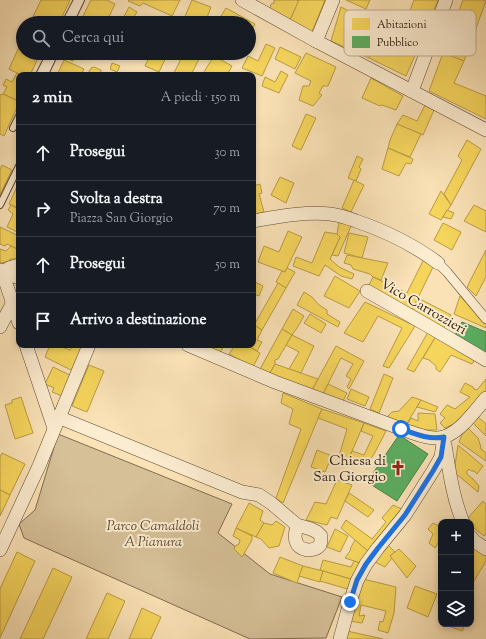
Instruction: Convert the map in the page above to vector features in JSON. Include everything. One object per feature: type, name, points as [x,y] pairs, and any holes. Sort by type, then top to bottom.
[{"type":"street","points":[[242,0],[344,56]]},
{"type":"street","points":[[316,41],[333,0]]},
{"type":"street","points":[[442,10],[446,0]]},
{"type":"street","points":[[345,56],[486,130]]},
{"type":"street","points":[[412,91],[425,56]]},
{"type":"street","points":[[256,220],[277,216],[312,213],[341,216],[370,226],[402,240],[427,255],[447,272],[486,319]]},
{"type":"street","points":[[2,271],[16,266]]},
{"type":"street","points":[[2,271],[16,277]]},
{"type":"street","points":[[2,271],[16,315]]},
{"type":"street","name":"Vico Carrozzieri","points":[[367,291],[486,360]]},
{"type":"street","points":[[0,327],[12,304]]},
{"type":"street","points":[[27,348],[56,423],[242,492],[259,495],[272,503],[296,525]]},
{"type":"street","points":[[0,550],[39,466],[88,348]]},
{"type":"street","points":[[195,348],[275,382],[428,438],[444,437],[454,432],[486,398]]},
{"type":"street","points":[[444,437],[455,495],[462,519]]},
{"type":"street","points":[[340,639],[357,580],[378,548],[405,515],[438,462],[441,457],[444,437]]},
{"type":"street","points":[[474,541],[486,549]]},
{"type":"lane","points":[[69,16],[77,0]]},
{"type":"lane","points":[[74,16],[82,0]]},
{"type":"lane","points":[[40,72],[46,60]]},
{"type":"lane","points":[[46,72],[52,60]]},
{"type":"lane","points":[[13,128],[16,122]]},
{"type":"lane","points":[[0,205],[16,172]]},
{"type":"green space","name":"Parco Camaldoli A Pianura","points":[[58,434],[232,504],[218,533],[270,574],[342,597],[326,638],[250,639],[24,538],[19,524],[35,510]]},
{"type":"building: Abitazioni","points":[[41,0],[70,0],[62,16],[33,16]]},
{"type":"building: Abitazioni","points":[[91,0],[107,0],[115,4],[109,16],[83,16]]},
{"type":"building: Abitazioni","points":[[180,0],[172,16],[143,3],[140,6],[128,1]]},
{"type":"building: Abitazioni","points":[[192,0],[211,7],[208,16],[185,16]]},
{"type":"building: Abitazioni","points":[[274,0],[299,1],[290,20],[270,9],[271,4],[274,3]]},
{"type":"building: Abitazioni","points":[[299,0],[325,0],[312,32],[290,20]]},
{"type":"building: Abitazioni","points":[[346,0],[370,0],[366,9]]},
{"type":"building: Abitazioni","points":[[414,0],[438,0],[434,10],[410,10]]},
{"type":"building: Abitazioni","points":[[463,0],[486,1],[476,28],[476,10],[459,10]]},
{"type":"building: Abitazioni","points":[[129,7],[137,12],[134,16],[124,16]]},
{"type":"building: Abitazioni","points":[[341,7],[347,10],[344,10],[344,47],[331,41]]},
{"type":"building: Abitazioni","points":[[226,8],[240,16],[221,16]]},
{"type":"building: Abitazioni","points":[[266,44],[275,48],[262,76],[256,74],[256,72],[242,68],[246,60],[258,61]]},
{"type":"building: Abitazioni","points":[[280,47],[301,57],[295,69],[275,59]]},
{"type":"building: Abitazioni","points":[[306,53],[336,67],[328,86],[323,86],[319,93],[322,95],[313,106],[299,100],[303,86],[309,86],[311,81],[295,73]]},
{"type":"building: Abitazioni","points":[[16,54],[16,60],[37,60],[31,72],[16,72],[9,69]]},
{"type":"building: Abitazioni","points":[[370,56],[415,56],[406,76],[369,58]]},
{"type":"building: Abitazioni","points":[[442,56],[451,56],[464,61],[454,83],[486,96],[486,119],[429,91]]},
{"type":"building: Abitazioni","points":[[451,56],[466,56],[464,61]]},
{"type":"building: Abitazioni","points":[[64,60],[84,69],[82,72],[58,72]]},
{"type":"building: Abitazioni","points":[[148,60],[165,60],[159,72],[145,66]]},
{"type":"building: Abitazioni","points":[[180,60],[198,60],[192,72],[174,72]]},
{"type":"building: Abitazioni","points":[[211,60],[221,60],[232,66],[229,72],[204,72]]},
{"type":"building: Abitazioni","points":[[112,63],[120,66],[117,72],[110,69]]},
{"type":"building: Abitazioni","points":[[94,67],[101,70],[101,72],[89,72],[91,68]]},
{"type":"building: Abitazioni","points":[[281,71],[288,75],[279,93],[262,86],[265,77],[275,82]]},
{"type":"building: Abitazioni","points":[[16,75],[16,100],[3,94],[7,87],[3,85],[6,79],[12,82]]},
{"type":"building: Abitazioni","points":[[371,78],[403,96],[396,110],[382,105],[380,106],[362,98]]},
{"type":"building: Abitazioni","points":[[3,94],[16,100],[16,109],[4,136],[0,134],[0,95]]},
{"type":"building: Abitazioni","points":[[425,105],[434,110],[423,135],[397,124],[403,115],[417,121]]},
{"type":"building: Abitazioni","points":[[306,114],[316,118],[301,150],[292,146]]},
{"type":"building: Abitazioni","points":[[397,124],[421,134],[410,157],[388,148]]},
{"type":"building: Abitazioni","points":[[467,140],[481,149],[451,205],[444,194],[462,160],[458,156]]},
{"type":"building: Abitazioni","points":[[388,148],[413,159],[411,164],[406,163],[399,176],[382,169]]},
{"type":"building: Abitazioni","points":[[357,156],[363,159],[359,167],[361,169],[356,181],[348,178]]},
{"type":"building: Abitazioni","points":[[2,165],[12,170],[0,195],[0,170]]},
{"type":"building: Abitazioni","points":[[280,177],[294,183],[286,203],[271,195]]},
{"type":"building: Abitazioni","points":[[354,180],[364,185],[351,212],[342,208]]},
{"type":"building: Abitazioni","points":[[260,184],[262,193],[259,194],[264,212],[256,214],[256,185]]},
{"type":"building: Abitazioni","points":[[16,189],[16,208],[9,204]]},
{"type":"building: Abitazioni","points":[[441,191],[451,205],[441,220],[429,214]]},
{"type":"building: Abitazioni","points":[[11,205],[16,208],[16,232],[7,227],[13,214],[8,210]]},
{"type":"building: Abitazioni","points":[[474,205],[486,211],[486,232],[464,221]]},
{"type":"building: Abitazioni","points":[[447,210],[454,213],[451,219],[443,217]]},
{"type":"building: Abitazioni","points":[[339,222],[352,224],[338,256],[332,255],[340,237],[337,234]]},
{"type":"building: Abitazioni","points":[[443,223],[461,232],[452,250],[434,240]]},
{"type":"building: Abitazioni","points":[[0,227],[16,235],[16,248],[7,244],[5,246],[0,244]]},
{"type":"building: Abitazioni","points":[[288,231],[302,237],[285,272],[258,262],[264,246],[279,252]]},
{"type":"building: Abitazioni","points":[[325,232],[337,234],[340,237],[330,259],[339,267],[354,274],[352,279],[341,276],[325,265],[319,276],[293,266],[296,257],[312,263]]},
{"type":"building: Abitazioni","points":[[349,233],[368,237],[362,258],[344,253]]},
{"type":"building: Abitazioni","points":[[11,246],[16,248],[16,259],[10,259],[10,261],[0,263],[0,249],[6,251]]},
{"type":"building: Abitazioni","points":[[486,250],[486,277],[476,296],[467,287]]},
{"type":"building: Abitazioni","points":[[347,255],[388,263],[381,280],[370,274],[353,269],[351,265],[344,263]]},
{"type":"building: Abitazioni","points":[[424,259],[433,267],[411,312],[367,289],[373,277],[407,293]]},
{"type":"building: Abitazioni","points":[[287,268],[295,272],[286,288],[276,282],[282,271],[285,272]]},
{"type":"building: Abitazioni","points":[[335,276],[360,291],[349,308],[324,296]]},
{"type":"building: Abitazioni","points":[[256,282],[263,286],[259,296],[256,295]]},
{"type":"building: Abitazioni","points":[[278,283],[286,288],[262,330],[256,326],[256,322]]},
{"type":"building: Abitazioni","points":[[304,292],[327,310],[327,314],[340,322],[338,327],[297,305]]},
{"type":"building: Abitazioni","points":[[460,296],[486,324],[486,328],[454,314]]},
{"type":"building: Abitazioni","points":[[418,298],[451,315],[443,329],[411,312]]},
{"type":"building: Abitazioni","points":[[365,302],[415,326],[389,368],[383,366],[402,328],[378,316],[363,342],[344,333]]},
{"type":"building: Abitazioni","points":[[293,309],[304,316],[292,335],[282,329]]},
{"type":"building: Abitazioni","points":[[310,314],[326,324],[321,333],[304,323]]},
{"type":"building: Abitazioni","points":[[256,326],[262,330],[257,340],[262,342],[257,351],[252,348],[256,348]]},
{"type":"building: Abitazioni","points":[[282,329],[292,335],[278,359],[275,360],[275,364],[269,375],[259,371]]},
{"type":"building: Abitazioni","points":[[428,332],[436,336],[414,372],[407,369]]},
{"type":"building: Abitazioni","points":[[292,335],[314,346],[301,373],[289,369],[299,352],[286,345]]},
{"type":"building: Abitazioni","points":[[436,336],[476,358],[472,364],[451,355],[440,372],[429,360],[423,358]]},
{"type":"building: Abitazioni","points":[[336,346],[364,361],[349,389],[347,387],[351,379],[346,376],[353,364],[341,358],[323,394],[312,390]]},
{"type":"building: Abitazioni","points":[[49,348],[65,348],[70,350],[71,348],[84,348],[73,371],[45,357]]},
{"type":"building: Abitazioni","points":[[208,348],[223,348],[218,356]]},
{"type":"building: Abitazioni","points":[[233,348],[251,348],[260,353],[253,367],[229,354]]},
{"type":"building: Abitazioni","points":[[275,364],[318,379],[312,390],[269,375]]},
{"type":"building: Abitazioni","points":[[89,365],[104,371],[87,412],[72,406]]},
{"type":"building: Abitazioni","points":[[53,367],[72,376],[62,396],[52,392],[54,388],[45,384]]},
{"type":"building: Abitazioni","points":[[384,374],[393,378],[379,413],[370,409]]},
{"type":"building: Abitazioni","points":[[486,379],[486,391],[454,424],[445,428],[440,423],[445,418],[440,414],[447,405],[455,409],[470,397],[460,392],[465,383],[477,390]]},
{"type":"building: Abitazioni","points":[[328,384],[347,393],[342,403],[323,394]]},
{"type":"building: Abitazioni","points":[[351,389],[369,397],[365,406],[347,399]]},
{"type":"building: Abitazioni","points":[[283,393],[322,409],[283,503],[276,498],[301,429],[289,424],[293,409],[281,403]]},
{"type":"building: Abitazioni","points":[[21,397],[33,433],[15,439],[5,405],[12,403],[12,400]]},
{"type":"building: Abitazioni","points":[[412,397],[421,400],[406,425],[387,417],[392,412],[399,411]]},
{"type":"building: Abitazioni","points":[[421,400],[438,407],[435,412],[417,407]]},
{"type":"building: Abitazioni","points":[[322,409],[364,423],[348,461],[339,456],[347,429],[318,418]]},
{"type":"building: Abitazioni","points":[[418,413],[435,414],[437,430],[417,430],[407,425],[411,418],[418,421]]},
{"type":"building: Abitazioni","points":[[478,417],[486,424],[486,436],[473,423]]},
{"type":"building: Abitazioni","points":[[364,423],[386,431],[374,454],[366,465],[349,459],[352,451],[364,455],[373,436],[361,431]]},
{"type":"building: Abitazioni","points":[[467,427],[478,438],[481,449],[486,453],[486,461],[459,442]]},
{"type":"building: Abitazioni","points":[[458,445],[483,466],[477,474],[469,469],[467,471],[467,474],[479,486],[478,492],[455,473]]},
{"type":"building: Abitazioni","points":[[317,450],[332,456],[325,472],[311,467]]},
{"type":"building: Abitazioni","points":[[2,453],[25,464],[10,495],[0,490],[0,457]]},
{"type":"building: Abitazioni","points":[[337,480],[352,485],[337,519],[331,517],[327,525],[306,520],[315,502],[326,504]]},
{"type":"building: Abitazioni","points":[[0,490],[10,495],[0,516]]},
{"type":"building: Abitazioni","points":[[349,493],[374,510],[368,517],[345,501]]},
{"type":"building: Abitazioni","points":[[483,501],[486,504],[486,534],[484,536],[474,528],[474,519],[468,518]]},
{"type":"building: Abitazioni","points":[[249,503],[263,511],[260,520],[264,523],[256,537],[236,528]]},
{"type":"building: Abitazioni","points":[[393,505],[404,510],[370,553],[341,528],[346,520],[372,539],[386,522],[382,518]]},
{"type":"building: Abitazioni","points":[[276,521],[285,527],[279,546],[269,548],[261,539],[256,537],[264,523],[272,525]]},
{"type":"building: Abitazioni","points":[[433,523],[438,526],[438,543],[435,548],[429,543],[433,534],[428,529]]},
{"type":"building: Abitazioni","points":[[236,528],[252,536],[252,540],[242,557],[234,549],[235,546],[239,544],[240,540],[233,536]]},
{"type":"building: Abitazioni","points":[[335,529],[348,536],[340,552],[327,547]]},
{"type":"building: Abitazioni","points":[[355,540],[370,553],[360,563],[345,558]]},
{"type":"building: Abitazioni","points":[[387,544],[395,552],[390,556],[392,558],[385,567],[375,562]]},
{"type":"building: Abitazioni","points":[[474,546],[486,555],[486,561],[474,581]]},
{"type":"building: Abitazioni","points":[[399,549],[416,566],[407,578],[390,556]]},
{"type":"building: Abitazioni","points":[[17,552],[35,561],[0,638],[0,589]]},
{"type":"building: Abitazioni","points":[[280,557],[303,566],[297,583],[273,573]]},
{"type":"building: Abitazioni","points":[[323,560],[351,567],[354,561],[360,563],[354,580],[320,570]]},
{"type":"building: Abitazioni","points":[[303,566],[323,571],[320,582],[299,576]]},
{"type":"building: Abitazioni","points":[[53,568],[72,577],[43,639],[20,639]]},
{"type":"building: Abitazioni","points":[[323,571],[354,580],[351,590],[320,581]]},
{"type":"building: Abitazioni","points":[[363,579],[396,587],[394,613],[388,633],[378,630],[380,621],[383,622],[386,611],[361,605],[359,616],[365,615],[362,623],[350,621]]},
{"type":"building: Abitazioni","points":[[415,586],[437,594],[428,617],[407,608]]},
{"type":"building: Abitazioni","points":[[107,593],[125,601],[108,639],[86,639]]},
{"type":"building: Abitazioni","points":[[142,608],[161,617],[151,639],[129,639]]},
{"type":"building: Abitazioni","points":[[451,627],[464,627],[462,631]]},
{"type":"building: Abitazioni","points":[[347,631],[383,639],[346,639]]},
{"type":"building: Pubblico","points":[[462,322],[486,332],[486,353],[454,337]]},
{"type":"building: Pubblico","name":"Chiesa di San Giorgio","points":[[399,435],[428,454],[397,501],[367,482]]},
{"type":"place","name":"Chiesa di San Giorgio","points":[[398,468]]},
{"type":"route","points":[[350,602],[357,580],[366,564],[405,515],[441,457],[444,437],[428,438],[401,429]]}]
